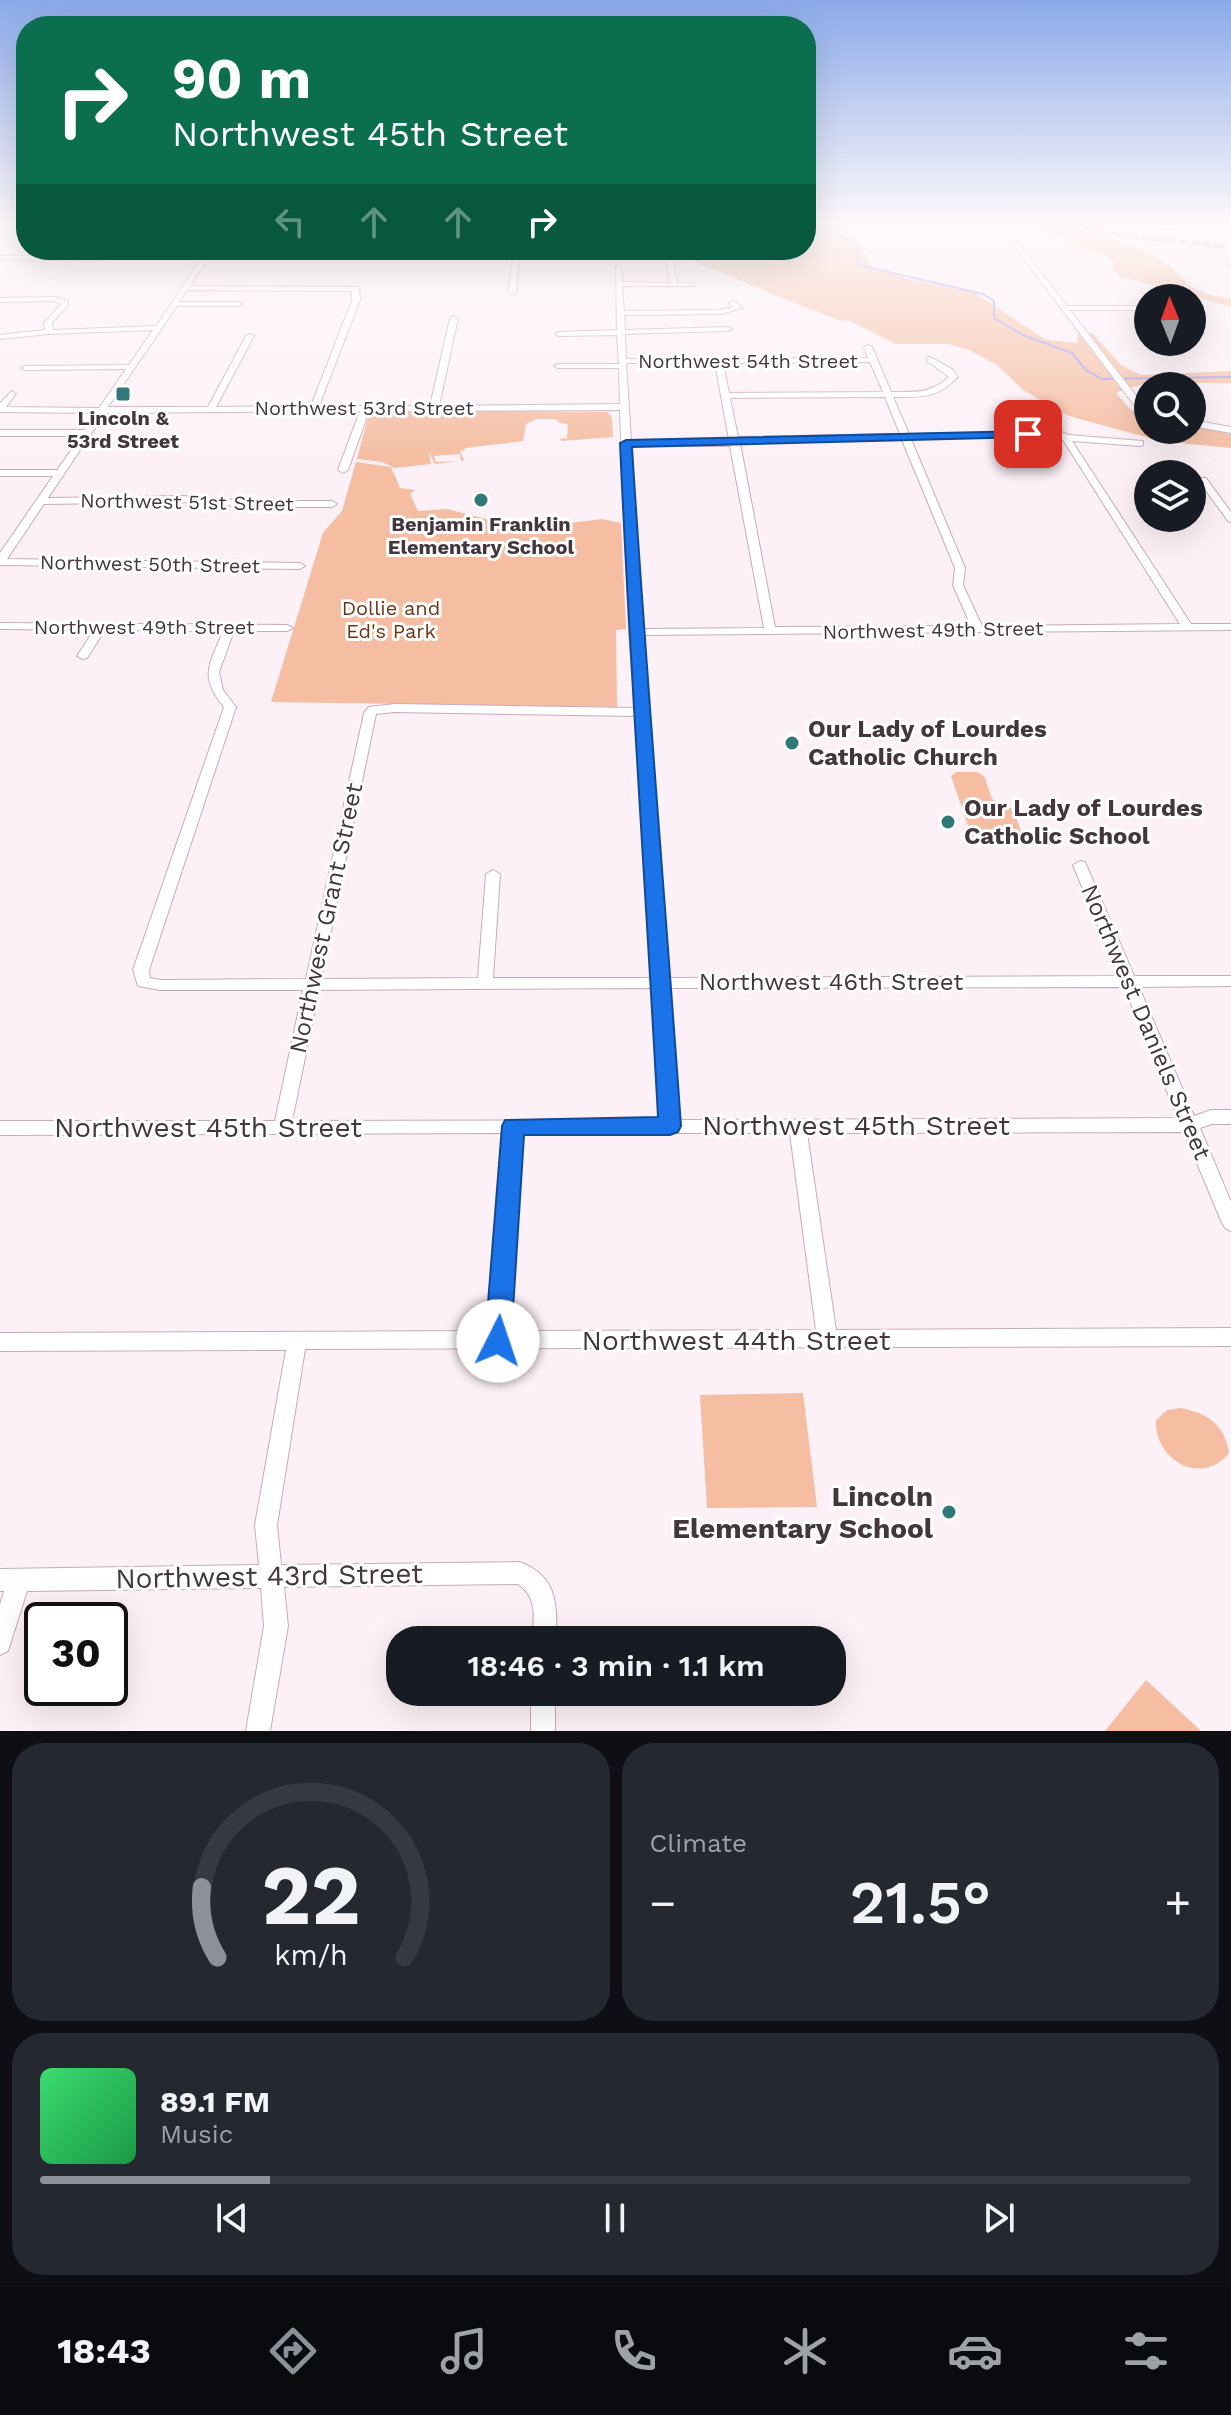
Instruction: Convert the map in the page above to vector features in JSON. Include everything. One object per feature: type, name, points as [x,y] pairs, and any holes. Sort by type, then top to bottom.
[{"type":"street","points":[[49,332],[48,323],[65,303]]},
{"type":"street","points":[[314,409],[355,303]]},
{"type":"street","points":[[620,303],[635,632],[670,1126]]},
{"type":"street","points":[[621,313],[721,312],[739,308],[733,303]]},
{"type":"street","points":[[1060,303],[1134,396]]},
{"type":"street","points":[[0,562],[175,304],[238,304]]},
{"type":"street","points":[[1064,308],[1134,308]]},
{"type":"street","points":[[434,408],[454,318]]},
{"type":"street","points":[[0,337],[158,328]]},
{"type":"street","points":[[559,334],[728,329]]},
{"type":"street","points":[[211,409],[250,336]]},
{"type":"street","points":[[868,347],[960,568],[958,585],[978,629]]},
{"type":"street","points":[[726,396],[927,394],[954,380],[949,371],[930,359]]},
{"type":"street","name":"Northwest 54th Street","points":[[558,366],[874,360]]},
{"type":"street","points":[[719,361],[770,632]]},
{"type":"street","points":[[25,368],[131,367]]},
{"type":"street","points":[[0,409],[12,394]]},
{"type":"street","name":"Northwest 53rd Street","points":[[0,409],[625,407]]},
{"type":"street","points":[[343,470],[365,409]]},
{"type":"street","points":[[1206,426],[1231,430]]},
{"type":"street","points":[[0,433],[87,433]]},
{"type":"street","points":[[626,443],[1059,434],[1066,438],[1134,443]]},
{"type":"street","points":[[1066,438],[1187,627]]},
{"type":"street","points":[[0,473],[61,473]]},
{"type":"street","points":[[1206,484],[1231,519]]},
{"type":"street","points":[[1214,496],[1231,496]]},
{"type":"street","name":"Northwest 51st Street","points":[[41,501],[182,499],[251,504],[332,504]]},
{"type":"street","name":"Northwest 50th Street","points":[[0,562],[300,566]]},
{"type":"street","name":"Northwest 49th Street","points":[[0,626],[287,628]]},
{"type":"street","points":[[83,656],[101,627]]},
{"type":"street","name":"Northwest 49th Street","points":[[635,632],[1231,627]]},
{"type":"street","name":"Northwest 46th Street","points":[[230,628],[213,672],[217,691],[230,707],[141,970],[143,982],[160,985],[1231,981]]},
{"type":"street","name":"Northwest Grant Street","points":[[282,1127],[368,718],[373,710],[640,712]]},
{"type":"street","name":"Northwest Daniels Street","points":[[1080,865],[1231,1223]]},
{"type":"street","points":[[485,984],[493,874]]},
{"type":"street","name":"Northwest 45th Street","points":[[0,1128],[1189,1125],[1211,1117],[1231,1117]]},
{"type":"street","points":[[498,1341],[513,1126]]},
{"type":"street","points":[[798,1126],[827,1339]]},
{"type":"street","name":"Northwest 44th Street","points":[[0,1342],[1231,1337]]},
{"type":"street","points":[[258,1731],[276,1626],[266,1525],[297,1341]]},
{"type":"street","name":"Northwest 43rd Street","points":[[9,1580],[520,1573],[536,1581],[543,1593],[544,1626]]},
{"type":"street","points":[[0,1643],[9,1580]]},
{"type":"street","points":[[543,1706],[543,1731]]},
{"type":"green space","points":[[794,303],[990,303],[1046,340],[1078,343],[1077,335],[1092,333],[1121,365],[1135,372],[1134,387],[1116,393],[1134,410],[1134,434],[1069,416],[1023,390],[997,365],[969,350],[949,344],[896,344],[850,321],[839,320]]},
{"type":"green space","points":[[1231,371],[1231,383],[1206,383],[1206,372]]},
{"type":"green space","points":[[374,410],[608,412],[612,418],[613,437],[562,441],[560,439],[567,438],[568,424],[556,419],[536,419],[526,424],[523,441],[466,448],[460,452],[464,460],[461,461],[460,454],[434,456],[436,462],[459,461],[435,464],[429,453],[431,464],[395,468],[382,462],[357,459],[369,413]]},
{"type":"green space","points":[[1206,429],[1231,434],[1231,448],[1190,444],[1206,444]]},
{"type":"green space","name":"Dollie and Ed's Park","points":[[356,462],[391,467],[400,488],[415,490],[410,494],[418,511],[447,509],[486,519],[494,526],[547,526],[602,519],[621,523],[626,629],[616,630],[617,707],[271,702],[323,533],[342,511]]},
{"type":"green space","points":[[956,772],[977,772],[984,776],[992,799],[1013,809],[1024,839],[1019,844],[987,844],[972,837],[951,776]]},
{"type":"green space","points":[[803,1393],[817,1507],[707,1508],[700,1395]]},
{"type":"green space","points":[[1181,1408],[1200,1413],[1219,1428],[1229,1453],[1218,1463],[1206,1468],[1194,1468],[1171,1457],[1163,1447],[1157,1434],[1156,1420],[1167,1410]]},
{"type":"green space","points":[[1146,1680],[1201,1731],[1105,1731]]},
{"type":"waterway","points":[[994,303],[994,318],[1023,335],[1072,353],[1086,370],[1102,379],[1231,377]]},
{"type":"place","name":"Lincoln & 53rd Street","points":[[123,394]]},
{"type":"place","name":"Benjamin Franklin Elementary School","points":[[481,500]]},
{"type":"place","name":"Our Lady of Lourdes Catholic Church","points":[[792,743]]},
{"type":"place","name":"Our Lady of Lourdes Catholic School","points":[[948,822]]},
{"type":"place","name":"Lincoln Elementary School","points":[[949,1512]]},
{"type":"route","points":[[498,1341],[513,1126],[670,1126],[653,852],[635,632],[626,443],[736,443],[736,440],[1028,434]]}]
